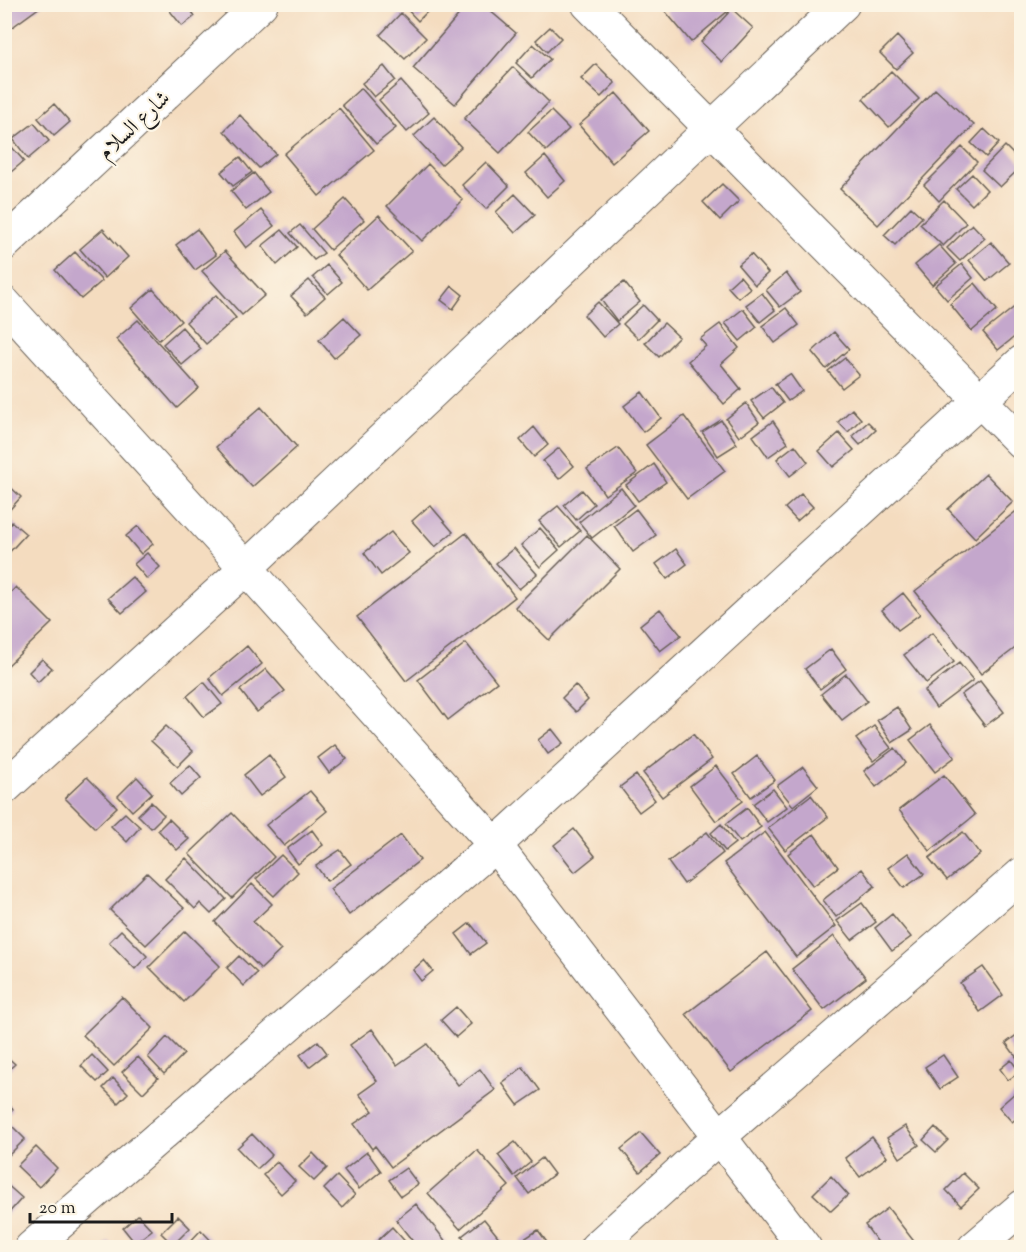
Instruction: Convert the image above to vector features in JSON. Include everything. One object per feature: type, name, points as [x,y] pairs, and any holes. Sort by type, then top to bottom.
[{"type":"street","name":"شارع السلام","points":[[4,244],[261,4]]},
{"type":"street","points":[[588,4],[1022,443]]},
{"type":"street","points":[[4,788],[246,568],[843,4]]},
{"type":"street","points":[[4,303],[495,845],[805,1248]]},
{"type":"street","points":[[31,1248],[495,845],[1022,362]]},
{"type":"street","points":[[596,1248],[720,1136],[1022,874]]},
{"type":"street","points":[[974,1248],[1022,1207]]},
{"type":"building","points":[[4,4],[44,4],[4,33]]},
{"type":"building","points":[[179,4],[186,4],[195,16],[182,26],[170,11]]},
{"type":"building","points":[[402,4],[435,4],[418,21]]},
{"type":"building","points":[[468,4],[482,4],[516,33],[455,104],[413,68]]},
{"type":"building","points":[[673,4],[725,4],[729,10],[691,42],[665,11]]},
{"type":"building","points":[[732,9],[753,28],[722,62],[701,42]]},
{"type":"building","points":[[401,13],[426,38],[405,59],[380,35]]},
{"type":"building","points":[[550,27],[561,38],[547,52],[536,40]]},
{"type":"building","points":[[897,36],[913,53],[896,69],[880,53]]},
{"type":"building","points":[[533,44],[550,59],[532,78],[516,63]]},
{"type":"building","points":[[596,64],[615,83],[601,97],[581,79]]},
{"type":"building","points":[[384,66],[395,80],[374,97],[362,83]]},
{"type":"building","points":[[513,67],[549,102],[500,153],[464,119]]},
{"type":"building","points":[[891,71],[919,99],[889,127],[863,99]]},
{"type":"building","points":[[401,81],[429,113],[407,132],[379,100]]},
{"type":"building","points":[[361,88],[396,128],[376,144],[342,105]]},
{"type":"building","points":[[935,89],[974,125],[878,225],[840,189]]},
{"type":"building","points":[[616,93],[649,131],[612,163],[579,125]]},
{"type":"building","points":[[54,104],[70,122],[54,136],[38,118]]},
{"type":"building","points":[[339,108],[374,150],[319,196],[284,154]]},
{"type":"building","points":[[551,111],[569,129],[546,151],[528,132]]},
{"type":"building","points":[[240,115],[276,154],[259,168],[224,131]]},
{"type":"building","points":[[434,117],[461,147],[441,165],[414,136]]},
{"type":"building","points":[[34,123],[49,141],[28,159],[13,139]]},
{"type":"building","points":[[984,129],[999,143],[986,157],[971,143]]},
{"type":"building","points":[[10,145],[24,161],[4,178],[4,150]]},
{"type":"building","points":[[1005,146],[1022,163],[1022,166],[1000,187],[982,170]]},
{"type":"building","points":[[962,147],[977,162],[939,201],[924,185]]},
{"type":"building","points":[[545,156],[565,181],[547,197],[526,173]]},
{"type":"building","points":[[240,157],[252,172],[233,186],[221,172]]},
{"type":"building","points":[[486,162],[509,186],[486,209],[462,185]]},
{"type":"building","points":[[428,164],[463,200],[422,241],[387,206]]},
{"type":"building","points":[[254,173],[269,192],[246,210],[231,191]]},
{"type":"building","points":[[972,174],[987,190],[972,205],[956,189]]},
{"type":"building","points":[[722,184],[739,201],[720,220],[703,202]]},
{"type":"building","points":[[515,194],[535,215],[515,233],[496,212]]},
{"type":"building","points":[[345,199],[364,220],[330,250],[312,229]]},
{"type":"building","points":[[944,200],[966,223],[943,246],[920,224]]},
{"type":"building","points":[[911,207],[922,217],[895,245],[884,235]]},
{"type":"building","points":[[261,210],[274,226],[246,248],[234,232]]},
{"type":"building","points":[[379,215],[412,251],[367,290],[336,255]]},
{"type":"building","points":[[972,224],[985,238],[960,261],[947,248]]},
{"type":"building","points":[[300,225],[324,253],[314,260],[290,233]]},
{"type":"building","points":[[103,229],[128,257],[105,278],[80,249]]},
{"type":"building","points":[[197,229],[216,255],[195,270],[176,245]]},
{"type":"building","points":[[282,230],[297,247],[277,265],[262,246]]},
{"type":"building","points":[[991,242],[1009,263],[987,281],[969,260]]},
{"type":"building","points":[[939,245],[956,264],[932,285],[915,265]]},
{"type":"building","points":[[225,251],[265,295],[242,315],[202,271]]},
{"type":"building","points":[[75,252],[102,281],[81,299],[55,270]]},
{"type":"building","points":[[751,254],[768,273],[755,285],[738,265]]},
{"type":"building","points":[[962,264],[973,278],[947,300],[935,286]]},
{"type":"building","points":[[327,265],[342,282],[328,294],[313,277]]},
{"type":"building","points":[[786,273],[800,292],[780,307],[766,290]]},
{"type":"building","points":[[740,276],[750,288],[738,298],[728,287]]},
{"type":"building","points":[[309,280],[325,297],[307,313],[291,296]]},
{"type":"building","points":[[624,282],[640,302],[617,321],[601,300]]},
{"type":"building","points":[[975,283],[997,310],[972,331],[950,304]]},
{"type":"building","points":[[452,286],[463,295],[453,309],[441,300]]},
{"type":"building","points":[[153,289],[181,321],[159,340],[131,308]]},
{"type":"building","points":[[762,293],[775,310],[760,322],[746,305]]},
{"type":"building","points":[[216,295],[236,318],[206,344],[186,322]]},
{"type":"building","points":[[598,302],[618,324],[603,337],[584,315]]},
{"type":"building","points":[[643,305],[657,320],[638,339],[623,324]]},
{"type":"building","points":[[1017,305],[1022,311],[1022,331],[998,350],[983,332]]},
{"type":"building","points":[[786,308],[799,325],[775,343],[762,326]]},
{"type":"building","points":[[743,309],[757,327],[740,341],[725,323]]},
{"type":"building","points":[[344,317],[361,335],[334,358],[319,340]]},
{"type":"building","points":[[138,320],[199,388],[177,408],[116,339]]},
{"type":"building","points":[[664,323],[679,337],[659,357],[645,343]]},
{"type":"building","points":[[720,324],[739,348],[721,364],[741,389],[724,404],[688,361],[706,346],[700,339]]},
{"type":"building","points":[[182,327],[201,349],[182,365],[163,344]]},
{"type":"building","points":[[834,332],[849,349],[826,369],[812,352]]},
{"type":"building","points":[[845,358],[859,375],[842,388],[828,371]]},
{"type":"building","points":[[790,374],[802,391],[788,401],[775,384]]},
{"type":"building","points":[[771,387],[783,403],[764,418],[751,401]]},
{"type":"building","points":[[642,392],[661,418],[643,432],[624,406]]},
{"type":"building","points":[[746,403],[759,422],[739,437],[726,419]]},
{"type":"building","points":[[261,407],[297,447],[252,487],[216,447]]},
{"type":"building","points":[[852,409],[861,419],[848,432],[838,422]]},
{"type":"building","points":[[684,416],[725,471],[687,499],[646,445]]},
{"type":"building","points":[[721,420],[737,444],[718,456],[702,432]]},
{"type":"building","points":[[773,421],[788,443],[768,457],[753,436]]},
{"type":"building","points":[[868,422],[876,430],[860,445],[852,436]]},
{"type":"building","points":[[534,427],[548,445],[534,457],[520,440]]},
{"type":"building","points":[[839,433],[854,450],[833,467],[819,451]]},
{"type":"building","points":[[795,445],[808,462],[790,476],[777,459]]},
{"type":"building","points":[[559,448],[574,466],[559,479],[543,461]]},
{"type":"building","points":[[618,448],[637,473],[605,495],[587,469]]},
{"type":"building","points":[[654,464],[666,482],[638,501],[626,485]]},
{"type":"building","points":[[986,474],[1013,502],[975,538],[948,509]]},
{"type":"building","points":[[4,481],[21,497],[4,516]]},
{"type":"building","points":[[621,488],[634,505],[592,538],[579,522]]},
{"type":"building","points":[[582,490],[594,504],[576,520],[564,505]]},
{"type":"building","points":[[801,494],[813,507],[797,521],[785,508]]},
{"type":"building","points":[[430,505],[453,532],[435,547],[412,521]]},
{"type":"building","points":[[558,506],[580,531],[561,547],[539,521]]},
{"type":"building","points":[[636,509],[656,535],[633,552],[614,526]]},
{"type":"building","points":[[1019,509],[1022,512],[1022,643],[981,674],[915,591]]},
{"type":"building","points":[[12,522],[26,534],[4,558],[4,531]]},
{"type":"building","points":[[138,526],[153,544],[141,554],[126,536]]},
{"type":"building","points":[[540,528],[559,550],[540,567],[521,545]]},
{"type":"building","points":[[391,532],[409,553],[381,575],[364,553]]},
{"type":"building","points":[[466,533],[515,597],[406,681],[357,617]]},
{"type":"building","points":[[587,535],[620,569],[549,640],[515,607]]},
{"type":"building","points":[[514,548],[537,574],[519,589],[496,563]]},
{"type":"building","points":[[676,549],[687,564],[667,579],[656,564]]},
{"type":"building","points":[[147,553],[160,567],[147,579],[134,564]]},
{"type":"building","points":[[132,577],[146,592],[122,613],[108,598]]},
{"type":"building","points":[[16,587],[52,623],[4,669],[4,599]]},
{"type":"building","points":[[903,593],[920,614],[898,630],[882,610]]},
{"type":"building","points":[[660,609],[681,635],[660,651],[640,625]]},
{"type":"building","points":[[932,633],[954,662],[926,683],[904,655]]},
{"type":"building","points":[[466,643],[497,682],[448,720],[418,680]]},
{"type":"building","points":[[247,646],[262,664],[223,696],[209,678]]},
{"type":"building","points":[[831,649],[846,669],[820,689],[805,669]]},
{"type":"building","points":[[42,659],[52,668],[38,682],[29,672]]},
{"type":"building","points":[[959,663],[973,680],[936,708],[924,691]]},
{"type":"building","points":[[266,669],[285,691],[257,712],[240,690]]},
{"type":"building","points":[[846,674],[867,701],[842,720],[821,694]]},
{"type":"building","points":[[980,681],[1004,712],[985,726],[961,695]]},
{"type":"building","points":[[204,682],[222,704],[204,717],[187,696]]},
{"type":"building","points":[[575,685],[588,700],[576,712],[562,698]]},
{"type":"building","points":[[897,707],[912,730],[892,743],[877,720]]},
{"type":"building","points":[[930,725],[955,757],[935,772],[910,740]]},
{"type":"building","points":[[166,726],[193,751],[178,766],[151,741]]},
{"type":"building","points":[[874,726],[891,748],[873,761],[856,739]]},
{"type":"building","points":[[552,729],[563,743],[548,754],[538,740]]},
{"type":"building","points":[[693,734],[712,759],[662,797],[643,773]]},
{"type":"building","points":[[335,745],[347,759],[329,773],[318,758]]},
{"type":"building","points":[[895,748],[906,763],[876,787],[864,771]]},
{"type":"building","points":[[269,755],[286,777],[260,796],[244,775]]},
{"type":"building","points":[[757,756],[775,780],[751,797],[734,774]]},
{"type":"building","points":[[190,765],[201,778],[181,796],[170,783]]},
{"type":"building","points":[[716,766],[743,801],[716,821],[690,786]]},
{"type":"building","points":[[803,767],[818,786],[793,806],[777,786]]},
{"type":"building","points":[[636,775],[655,800],[639,812],[620,787]]},
{"type":"building","points":[[944,775],[975,815],[930,851],[899,810]]},
{"type":"building","points":[[87,777],[117,807],[95,828],[65,798]]},
{"type":"building","points":[[137,777],[152,793],[132,811],[118,796]]},
{"type":"building","points":[[773,789],[787,807],[767,822],[753,804]]},
{"type":"building","points":[[310,791],[327,811],[284,846],[266,825]]},
{"type":"building","points":[[811,795],[828,817],[785,850],[768,828]]},
{"type":"building","points":[[151,802],[164,815],[151,828],[138,815]]},
{"type":"building","points":[[747,808],[761,827],[740,842],[726,824]]},
{"type":"building","points":[[125,813],[140,827],[127,842],[111,826]]},
{"type":"building","points":[[232,813],[274,857],[232,898],[189,854]]},
{"type":"building","points":[[169,819],[189,839],[177,850],[158,830]]},
{"type":"building","points":[[721,824],[735,843],[725,851],[711,833]]},
{"type":"building","points":[[574,829],[595,856],[575,872],[554,845]]},
{"type":"building","points":[[312,830],[323,845],[298,864],[287,849]]},
{"type":"building","points":[[707,832],[723,853],[684,884],[668,862]]},
{"type":"building","points":[[765,832],[836,926],[796,957],[724,863]]},
{"type":"building","points":[[963,832],[980,854],[947,880],[929,858]]},
{"type":"building","points":[[814,834],[838,867],[813,886],[788,854]]},
{"type":"building","points":[[401,835],[420,860],[349,915],[330,889]]},
{"type":"building","points":[[340,850],[351,864],[327,881],[316,866]]},
{"type":"building","points":[[908,853],[924,874],[904,888],[888,868]]},
{"type":"building","points":[[281,855],[298,872],[274,896],[256,879]]},
{"type":"building","points":[[186,858],[226,899],[211,914],[200,903],[195,909],[165,879]]},
{"type":"building","points":[[862,869],[875,886],[836,917],[823,900]]},
{"type":"building","points":[[147,873],[184,908],[146,945],[110,910]]},
{"type":"building","points":[[252,884],[272,904],[253,922],[281,950],[261,969],[215,922]]},
{"type":"building","points":[[862,903],[876,922],[852,940],[837,921]]},
{"type":"building","points":[[892,914],[911,937],[892,951],[875,928]]},
{"type":"building","points":[[470,923],[486,943],[471,954],[456,934]]},
{"type":"building","points":[[121,930],[147,956],[135,969],[109,942]]},
{"type":"building","points":[[185,931],[220,966],[184,1002],[149,967]]},
{"type":"building","points":[[834,936],[866,978],[824,1010],[792,969]]},
{"type":"building","points":[[767,952],[812,1011],[731,1072],[686,1014]]},
{"type":"building","points":[[239,956],[257,973],[244,986],[227,968]]},
{"type":"building","points":[[424,960],[433,971],[421,981],[413,970]]},
{"type":"building","points":[[983,967],[1003,995],[980,1012],[960,983]]},
{"type":"building","points":[[122,997],[153,1028],[114,1066],[83,1035]]},
{"type":"building","points":[[456,1007],[471,1024],[456,1037],[441,1020]]},
{"type":"building","points":[[372,1029],[397,1065],[427,1044],[458,1085],[480,1069],[495,1090],[391,1167],[375,1146],[372,1149],[354,1124],[373,1111],[359,1094],[377,1081],[350,1045]]},
{"type":"building","points":[[1022,1031],[1022,1055],[1017,1058],[1006,1043]]},
{"type":"building","points":[[167,1037],[184,1054],[164,1074],[148,1057]]},
{"type":"building","points":[[318,1041],[327,1053],[309,1067],[300,1055]]},
{"type":"building","points":[[4,1054],[15,1064],[4,1074]]},
{"type":"building","points":[[92,1055],[108,1072],[97,1082],[81,1066]]},
{"type":"building","points":[[943,1055],[958,1077],[940,1089],[925,1067]]},
{"type":"building","points":[[138,1057],[158,1078],[143,1093],[122,1072]]},
{"type":"building","points":[[1011,1060],[1020,1072],[1008,1080],[1000,1069]]},
{"type":"building","points":[[523,1067],[540,1090],[518,1105],[502,1083]]},
{"type":"building","points":[[113,1078],[128,1093],[118,1103],[103,1088]]},
{"type":"building","points":[[1016,1092],[1022,1098],[1022,1114],[1012,1122],[999,1107]]},
{"type":"building","points":[[4,1100],[13,1109],[4,1117]]},
{"type":"building","points":[[4,1118],[25,1139],[7,1157],[4,1154]]},
{"type":"building","points":[[905,1126],[919,1145],[900,1158],[887,1138]]},
{"type":"building","points":[[935,1127],[948,1140],[936,1152],[923,1140]]},
{"type":"building","points":[[641,1133],[660,1155],[640,1172],[621,1149]]},
{"type":"building","points":[[252,1134],[272,1155],[257,1169],[237,1148]]},
{"type":"building","points":[[872,1137],[887,1157],[860,1177],[845,1158]]},
{"type":"building","points":[[515,1142],[531,1162],[514,1176],[498,1155]]},
{"type":"building","points":[[36,1147],[57,1168],[39,1187],[17,1166]]},
{"type":"building","points":[[477,1150],[509,1186],[460,1229],[428,1193]]},
{"type":"building","points":[[367,1152],[381,1171],[359,1189],[344,1170]]},
{"type":"building","points":[[313,1153],[327,1168],[314,1181],[299,1167]]},
{"type":"building","points":[[542,1158],[554,1174],[529,1194],[517,1178]]},
{"type":"building","points":[[277,1162],[295,1181],[281,1194],[263,1175]]},
{"type":"building","points":[[406,1168],[418,1184],[401,1196],[389,1180]]},
{"type":"building","points":[[963,1173],[979,1189],[961,1206],[946,1190]]},
{"type":"building","points":[[337,1176],[355,1195],[342,1208],[324,1189]]},
{"type":"building","points":[[831,1176],[848,1195],[831,1211],[813,1194]]},
{"type":"building","points":[[4,1182],[22,1198],[6,1216],[4,1215]]},
{"type":"building","points":[[416,1204],[451,1248],[418,1248],[396,1220]]},
{"type":"building","points":[[888,1208],[916,1244],[913,1248],[882,1248],[865,1225]]},
{"type":"building","points":[[138,1215],[152,1230],[135,1243],[123,1228]]},
{"type":"building","points":[[178,1216],[190,1228],[173,1245],[161,1233]]},
{"type":"building","points":[[484,1219],[504,1244],[500,1248],[471,1248],[462,1236]]},
{"type":"building","points":[[392,1227],[411,1248],[379,1248],[375,1243]]},
{"type":"building","points":[[201,1230],[218,1248],[184,1248]]},
{"type":"building","points":[[538,1230],[551,1248],[525,1248],[521,1241]]},
{"type":"building","points":[[109,1241],[115,1248],[102,1248]]}]
